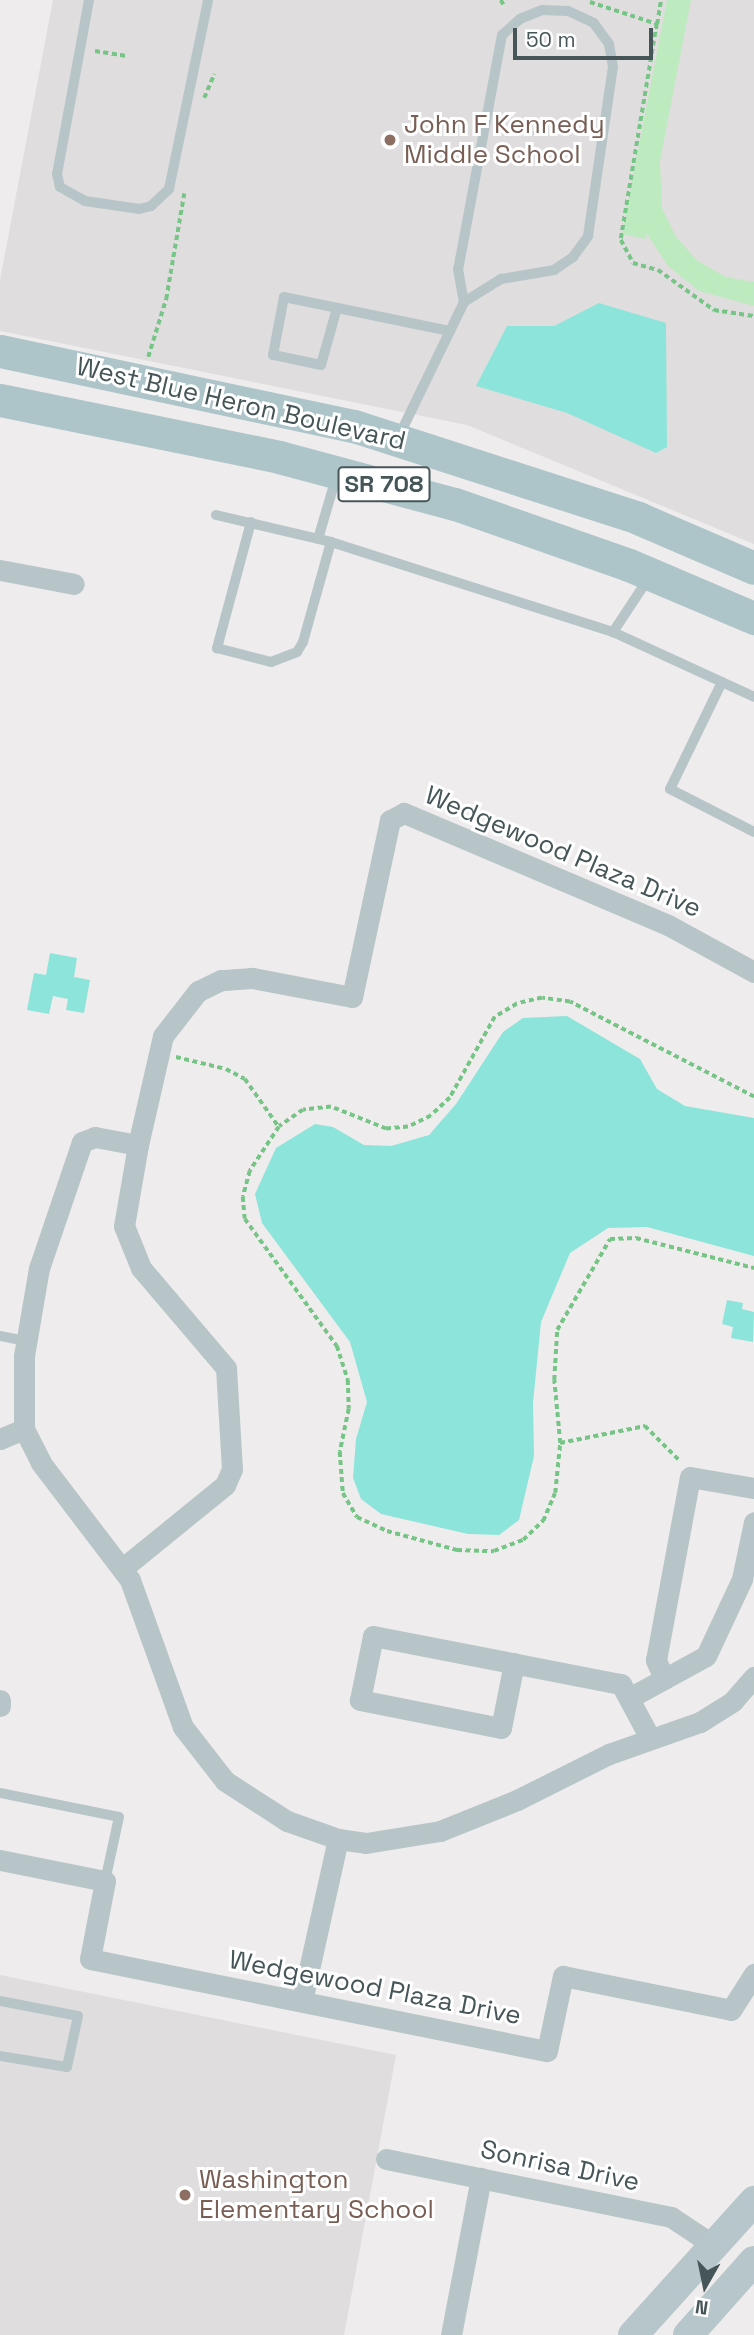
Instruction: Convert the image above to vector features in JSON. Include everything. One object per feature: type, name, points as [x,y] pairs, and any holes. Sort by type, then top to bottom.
[{"type":"main road","name":"West Blue Heron Boulevard","points":[[0,351],[265,403],[398,439],[638,518],[754,568]]},
{"type":"main road","name":"West Blue Heron Boulevard","points":[[0,400],[338,472],[455,504],[651,574],[754,618]]},
{"type":"main road","points":[[338,472],[354,460],[403,468],[590,529],[607,530],[638,518]]},
{"type":"main road","points":[[651,574],[680,556],[709,548]]},
{"type":"street","points":[[0,570],[74,584]]},
{"type":"street","name":"Wedgewood Plaza Drive","points":[[123,1569],[225,1485],[232,1469],[226,1368],[141,1268],[124,1226],[157,1053],[178,1013],[198,991],[220,980],[252,978],[352,997],[390,820],[404,813],[668,925],[754,972]]},
{"type":"street","points":[[138,1145],[95,1137],[82,1142],[75,1152],[65,1200],[39,1268],[25,1341],[24,1429],[41,1463],[123,1569],[147,1620],[174,1707],[206,1761],[225,1781],[263,1809],[338,1839],[390,1842],[440,1831],[650,1738],[717,1714],[754,1677]]},
{"type":"street","points":[[0,1440],[24,1429]]},
{"type":"street","points":[[664,1679],[656,1660],[690,1477],[754,1488]]},
{"type":"street","points":[[631,1697],[706,1656],[743,1579],[754,1522]]},
{"type":"street","points":[[514,1663],[501,1727],[360,1700],[373,1636],[514,1663],[621,1684],[631,1697],[650,1738]]},
{"type":"street","points":[[0,1700],[0,1706]]},
{"type":"street","points":[[302,2001],[338,1839]]},
{"type":"street","points":[[0,1860],[105,1881]]},
{"type":"street","name":"Wedgewood Plaza Drive","points":[[105,1881],[90,1959],[547,2051],[563,1976],[731,2010],[754,1974]]},
{"type":"street","name":"Sonrisa Drive","points":[[386,2159],[671,2217],[715,2246]]},
{"type":"street","points":[[451,2335],[481,2178]]},
{"type":"street","points":[[633,2335],[754,2202]]},
{"type":"street","points":[[688,2335],[754,2261]]},
{"type":"lane","points":[[89,0],[57,174],[60,187],[85,201],[139,209],[151,206],[169,189],[208,0]]},
{"type":"lane","points":[[398,439],[464,302],[500,279],[554,270],[573,257],[588,236],[613,67],[609,44],[594,23],[569,11],[542,10],[520,19],[502,34],[458,269],[464,302]]},
{"type":"lane","points":[[337,308],[321,365],[273,355],[284,297],[450,331]]},
{"type":"lane","points":[[318,539],[338,472]]},
{"type":"lane","points":[[216,514],[331,542],[613,632],[754,697]]},
{"type":"lane","points":[[251,523],[216,648],[271,662],[297,652],[331,542]]},
{"type":"lane","points":[[613,632],[651,574]]},
{"type":"lane","points":[[723,682],[670,789],[754,832]]},
{"type":"lane","points":[[0,1336],[25,1341]]},
{"type":"lane","points":[[0,1793],[119,1817],[105,1881]]},
{"type":"lane","points":[[0,2001],[78,2016],[67,2067],[0,2056]]},
{"type":"path","points":[[501,0],[504,6]]},
{"type":"path","points":[[661,0],[621,240],[633,263],[658,270],[714,310],[754,316]]},
{"type":"path","points":[[590,2],[657,24]]},
{"type":"path","points":[[80,49],[127,56]]},
{"type":"path","points":[[203,100],[215,74]]},
{"type":"path","points":[[498,125],[541,135]]},
{"type":"path","points":[[146,365],[166,299],[185,189]]},
{"type":"path","points":[[754,1097],[570,1002],[542,998],[517,1004],[495,1017],[450,1098],[431,1116],[408,1127],[386,1129],[331,1107],[303,1110],[279,1127],[250,1171],[243,1197],[245,1219],[337,1346],[348,1380],[349,1409],[340,1452],[344,1493],[357,1517],[387,1531],[457,1550],[494,1550],[523,1540],[542,1521],[555,1493],[560,1443],[554,1380],[557,1330],[610,1240],[636,1238],[754,1268]]},
{"type":"path","points":[[157,1053],[226,1069],[245,1079],[279,1127]]},
{"type":"path","points":[[560,1443],[645,1426],[671,1448],[690,1477]]},
{"type":"shaded area","name":"John F Kennedy Middle School","points":[[53,0],[754,0],[754,544],[467,425],[0,331],[0,280]]},
{"type":"shaded area","name":"Washington Elementary School","points":[[0,1975],[396,2055],[344,2335],[0,2335]]},
{"type":"green space","points":[[667,0],[691,0],[660,161],[662,208],[676,237],[698,261],[726,277],[754,282],[754,306],[699,291],[668,266],[647,234],[645,239],[622,234]]},
{"type":"water","points":[[599,303],[666,323],[667,447],[656,453],[567,413],[476,386],[507,326],[554,326]]},
{"type":"water","points":[[50,953],[77,958],[74,977],[90,980],[84,1013],[66,1010],[68,999],[53,996],[49,1014],[27,1010],[34,973],[46,975]]},
{"type":"water","points":[[567,1016],[640,1059],[657,1089],[685,1106],[754,1118],[754,1256],[647,1227],[608,1228],[570,1253],[541,1322],[533,1403],[534,1456],[519,1520],[499,1535],[468,1534],[381,1514],[361,1499],[353,1478],[356,1439],[367,1402],[350,1342],[262,1223],[255,1194],[276,1148],[315,1124],[333,1127],[364,1145],[391,1146],[429,1135],[456,1104],[503,1032],[523,1018]]},
{"type":"water","points":[[727,1300],[743,1303],[742,1309],[754,1312],[753,1342],[731,1338],[733,1327],[722,1324]]},
{"type":"place","name":"John F Kennedy Middle School","points":[[390,140]]},
{"type":"place","name":"Washington Elementary School","points":[[185,2195]]}]
